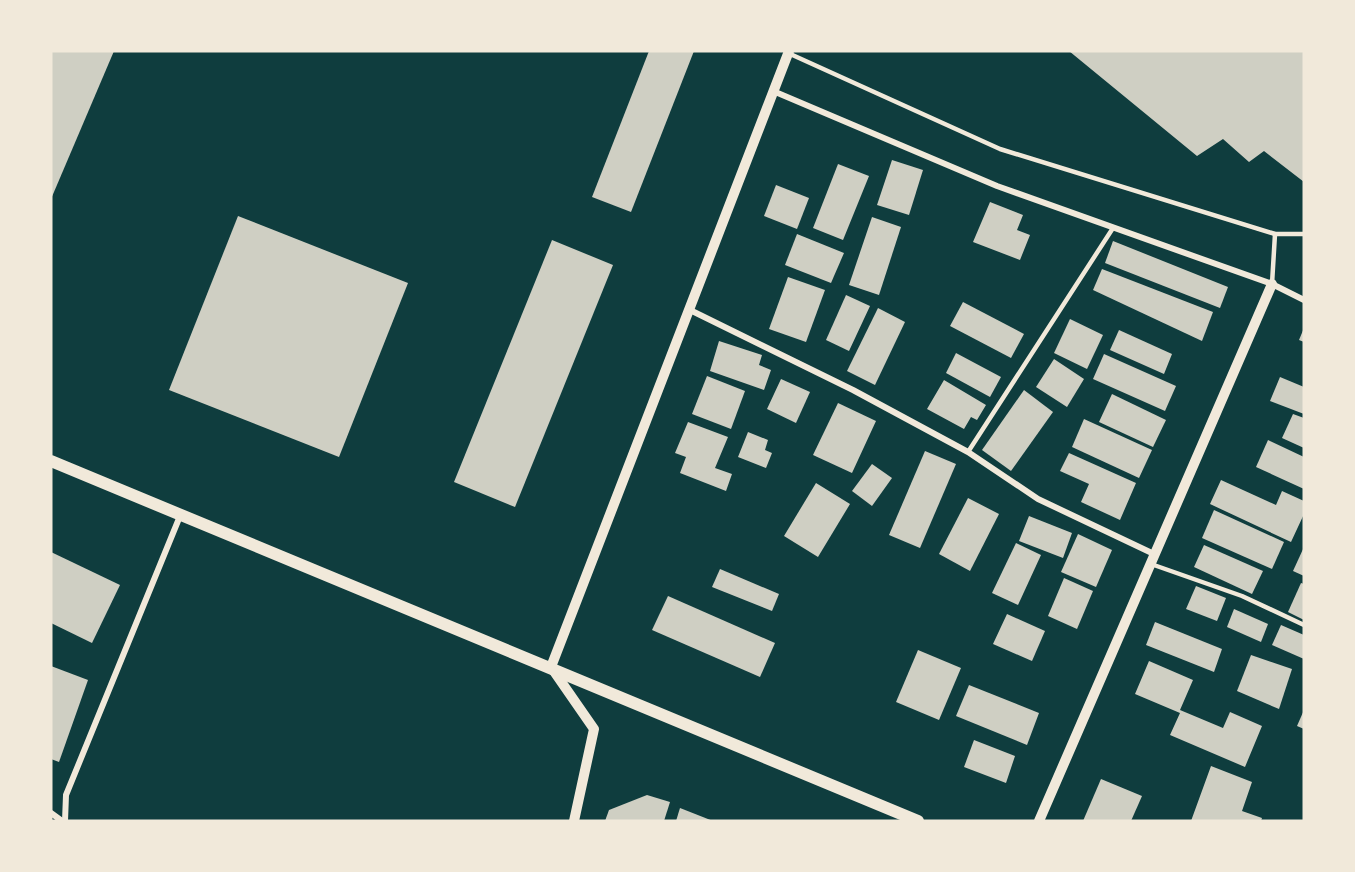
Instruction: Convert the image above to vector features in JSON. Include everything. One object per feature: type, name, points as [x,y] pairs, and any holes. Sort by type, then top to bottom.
[{"type":"main road","points":[[51,461],[918,821]]},
{"type":"street","points":[[574,821],[585,760],[594,729],[551,667],[789,52]]},
{"type":"street","points":[[773,91],[997,186],[1272,284],[1304,300]]},
{"type":"street","points":[[1039,821],[1272,284]]},
{"type":"street","points":[[690,310],[853,390],[968,452],[1038,499],[1153,559]]},
{"type":"street","points":[[51,813],[63,821],[66,795],[180,516]]},
{"type":"lane","points":[[789,52],[1000,149],[1275,234],[1304,234]]},
{"type":"lane","points":[[968,452],[1113,228]]},
{"type":"lane","points":[[1272,284],[1275,234]]},
{"type":"lane","points":[[1153,559],[1304,625]]},
{"type":"building","points":[[51,51],[114,51],[51,199]]},
{"type":"building","points":[[649,51],[694,51],[631,212],[592,197]]},
{"type":"building","points":[[1069,51],[1304,51],[1304,182],[1264,151],[1249,162],[1223,139],[1197,156]]},
{"type":"building","points":[[892,160],[923,170],[909,215],[877,205]]},
{"type":"building","points":[[838,164],[869,176],[843,240],[813,228]]},
{"type":"building","points":[[776,185],[809,198],[797,229],[764,216]]},
{"type":"building","points":[[990,202],[1023,215],[1017,230],[1030,235],[1020,260],[973,242]]},
{"type":"building","points":[[238,216],[408,283],[339,457],[169,390]]},
{"type":"building","points":[[872,217],[901,227],[879,295],[849,285]]},
{"type":"building","points":[[797,234],[844,253],[831,283],[785,265]]},
{"type":"building","points":[[552,240],[613,265],[515,507],[454,482]]},
{"type":"building","points":[[1113,241],[1228,287],[1220,308],[1105,263]]},
{"type":"building","points":[[1102,269],[1213,312],[1202,341],[1093,290]]},
{"type":"building","points":[[788,277],[825,290],[806,342],[769,329]]},
{"type":"building","points":[[846,295],[870,306],[849,351],[826,340]]},
{"type":"building","points":[[963,302],[1024,334],[1011,358],[950,326]]},
{"type":"building","points":[[878,308],[905,322],[875,385],[847,371]]},
{"type":"building","points":[[1070,319],[1103,335],[1087,369],[1054,353]]},
{"type":"building","points":[[1304,328],[1304,342],[1299,340]]},
{"type":"building","points":[[1119,330],[1172,354],[1164,374],[1110,350]]},
{"type":"building","points":[[719,341],[762,355],[759,365],[771,370],[764,390],[710,371]]},
{"type":"building","points":[[956,353],[1001,377],[990,397],[946,373]]},
{"type":"building","points":[[1104,354],[1176,386],[1165,411],[1093,379]]},
{"type":"building","points":[[1054,359],[1084,379],[1067,407],[1036,387]]},
{"type":"building","points":[[707,376],[745,391],[731,429],[692,414]]},
{"type":"building","points":[[1280,377],[1304,387],[1304,414],[1270,401]]},
{"type":"building","points":[[781,379],[810,392],[796,423],[767,409]]},
{"type":"building","points":[[944,380],[986,405],[977,420],[971,417],[964,429],[927,409]]},
{"type":"building","points":[[1024,390],[1053,412],[1011,471],[982,450]]},
{"type":"building","points":[[1112,394],[1166,420],[1153,447],[1099,422]]},
{"type":"building","points":[[838,403],[876,421],[852,473],[813,455]]},
{"type":"building","points":[[1293,414],[1304,418],[1304,448],[1282,438]]},
{"type":"building","points":[[1084,419],[1152,450],[1139,478],[1072,447]]},
{"type":"building","points":[[688,422],[728,437],[715,468],[732,474],[726,491],[680,473],[686,457],[675,453]]},
{"type":"building","points":[[748,432],[768,440],[765,450],[772,453],[766,468],[738,457]]},
{"type":"building","points":[[1268,440],[1304,457],[1304,489],[1256,467]]},
{"type":"building","points":[[925,451],[956,464],[920,548],[889,535]]},
{"type":"building","points":[[1069,453],[1136,483],[1120,520],[1081,502],[1089,484],[1060,471]]},
{"type":"building","points":[[872,464],[892,478],[872,506],[852,491]]},
{"type":"building","points":[[1221,480],[1276,505],[1282,491],[1304,501],[1304,514],[1291,542],[1210,504]]},
{"type":"building","points":[[816,483],[850,504],[818,557],[784,536]]},
{"type":"building","points":[[968,498],[999,514],[970,571],[939,554]]},
{"type":"building","points":[[1214,510],[1284,542],[1272,569],[1202,538]]},
{"type":"building","points":[[1029,516],[1072,533],[1063,558],[1019,541]]},
{"type":"building","points":[[1078,534],[1112,550],[1096,587],[1061,572]]},
{"type":"building","points":[[1016,543],[1041,555],[1018,605],[992,593]]},
{"type":"building","points":[[1204,545],[1263,571],[1252,594],[1194,567]]},
{"type":"building","points":[[1304,547],[1304,576],[1293,571]]},
{"type":"building","points":[[51,552],[120,585],[92,643],[51,623]]},
{"type":"building","points":[[720,569],[779,594],[772,611],[712,587]]},
{"type":"building","points":[[1064,578],[1093,591],[1077,629],[1048,616]]},
{"type":"building","points":[[1301,583],[1304,584],[1304,620],[1288,612]]},
{"type":"building","points":[[1196,586],[1226,598],[1217,621],[1186,609]]},
{"type":"building","points":[[668,596],[775,643],[760,677],[652,630]]},
{"type":"building","points":[[1234,609],[1268,624],[1261,642],[1227,627]]},
{"type":"building","points":[[1007,614],[1045,631],[1032,661],[993,644]]},
{"type":"building","points":[[1155,622],[1222,649],[1214,672],[1146,645]]},
{"type":"building","points":[[1281,625],[1304,635],[1304,659],[1272,645]]},
{"type":"building","points":[[918,650],[961,668],[939,720],[896,702]]},
{"type":"building","points":[[1251,655],[1292,669],[1279,709],[1237,691]]},
{"type":"building","points":[[1149,661],[1193,680],[1180,710],[1223,728],[1230,712],[1262,726],[1245,767],[1170,735],[1180,713],[1135,694]]},
{"type":"building","points":[[51,666],[88,680],[59,762],[51,759]]},
{"type":"building","points":[[969,685],[1039,713],[1027,745],[956,716]]},
{"type":"building","points":[[1304,710],[1304,729],[1297,726]]},
{"type":"building","points":[[974,740],[1015,756],[1006,783],[964,767]]},
{"type":"building","points":[[1211,766],[1252,782],[1242,811],[1262,818],[1261,821],[1191,821]]},
{"type":"building","points":[[1101,779],[1142,796],[1131,821],[1083,821]]},
{"type":"building","points":[[647,795],[670,802],[664,821],[605,821],[609,810]]},
{"type":"building","points":[[680,808],[713,821],[676,821]]}]
